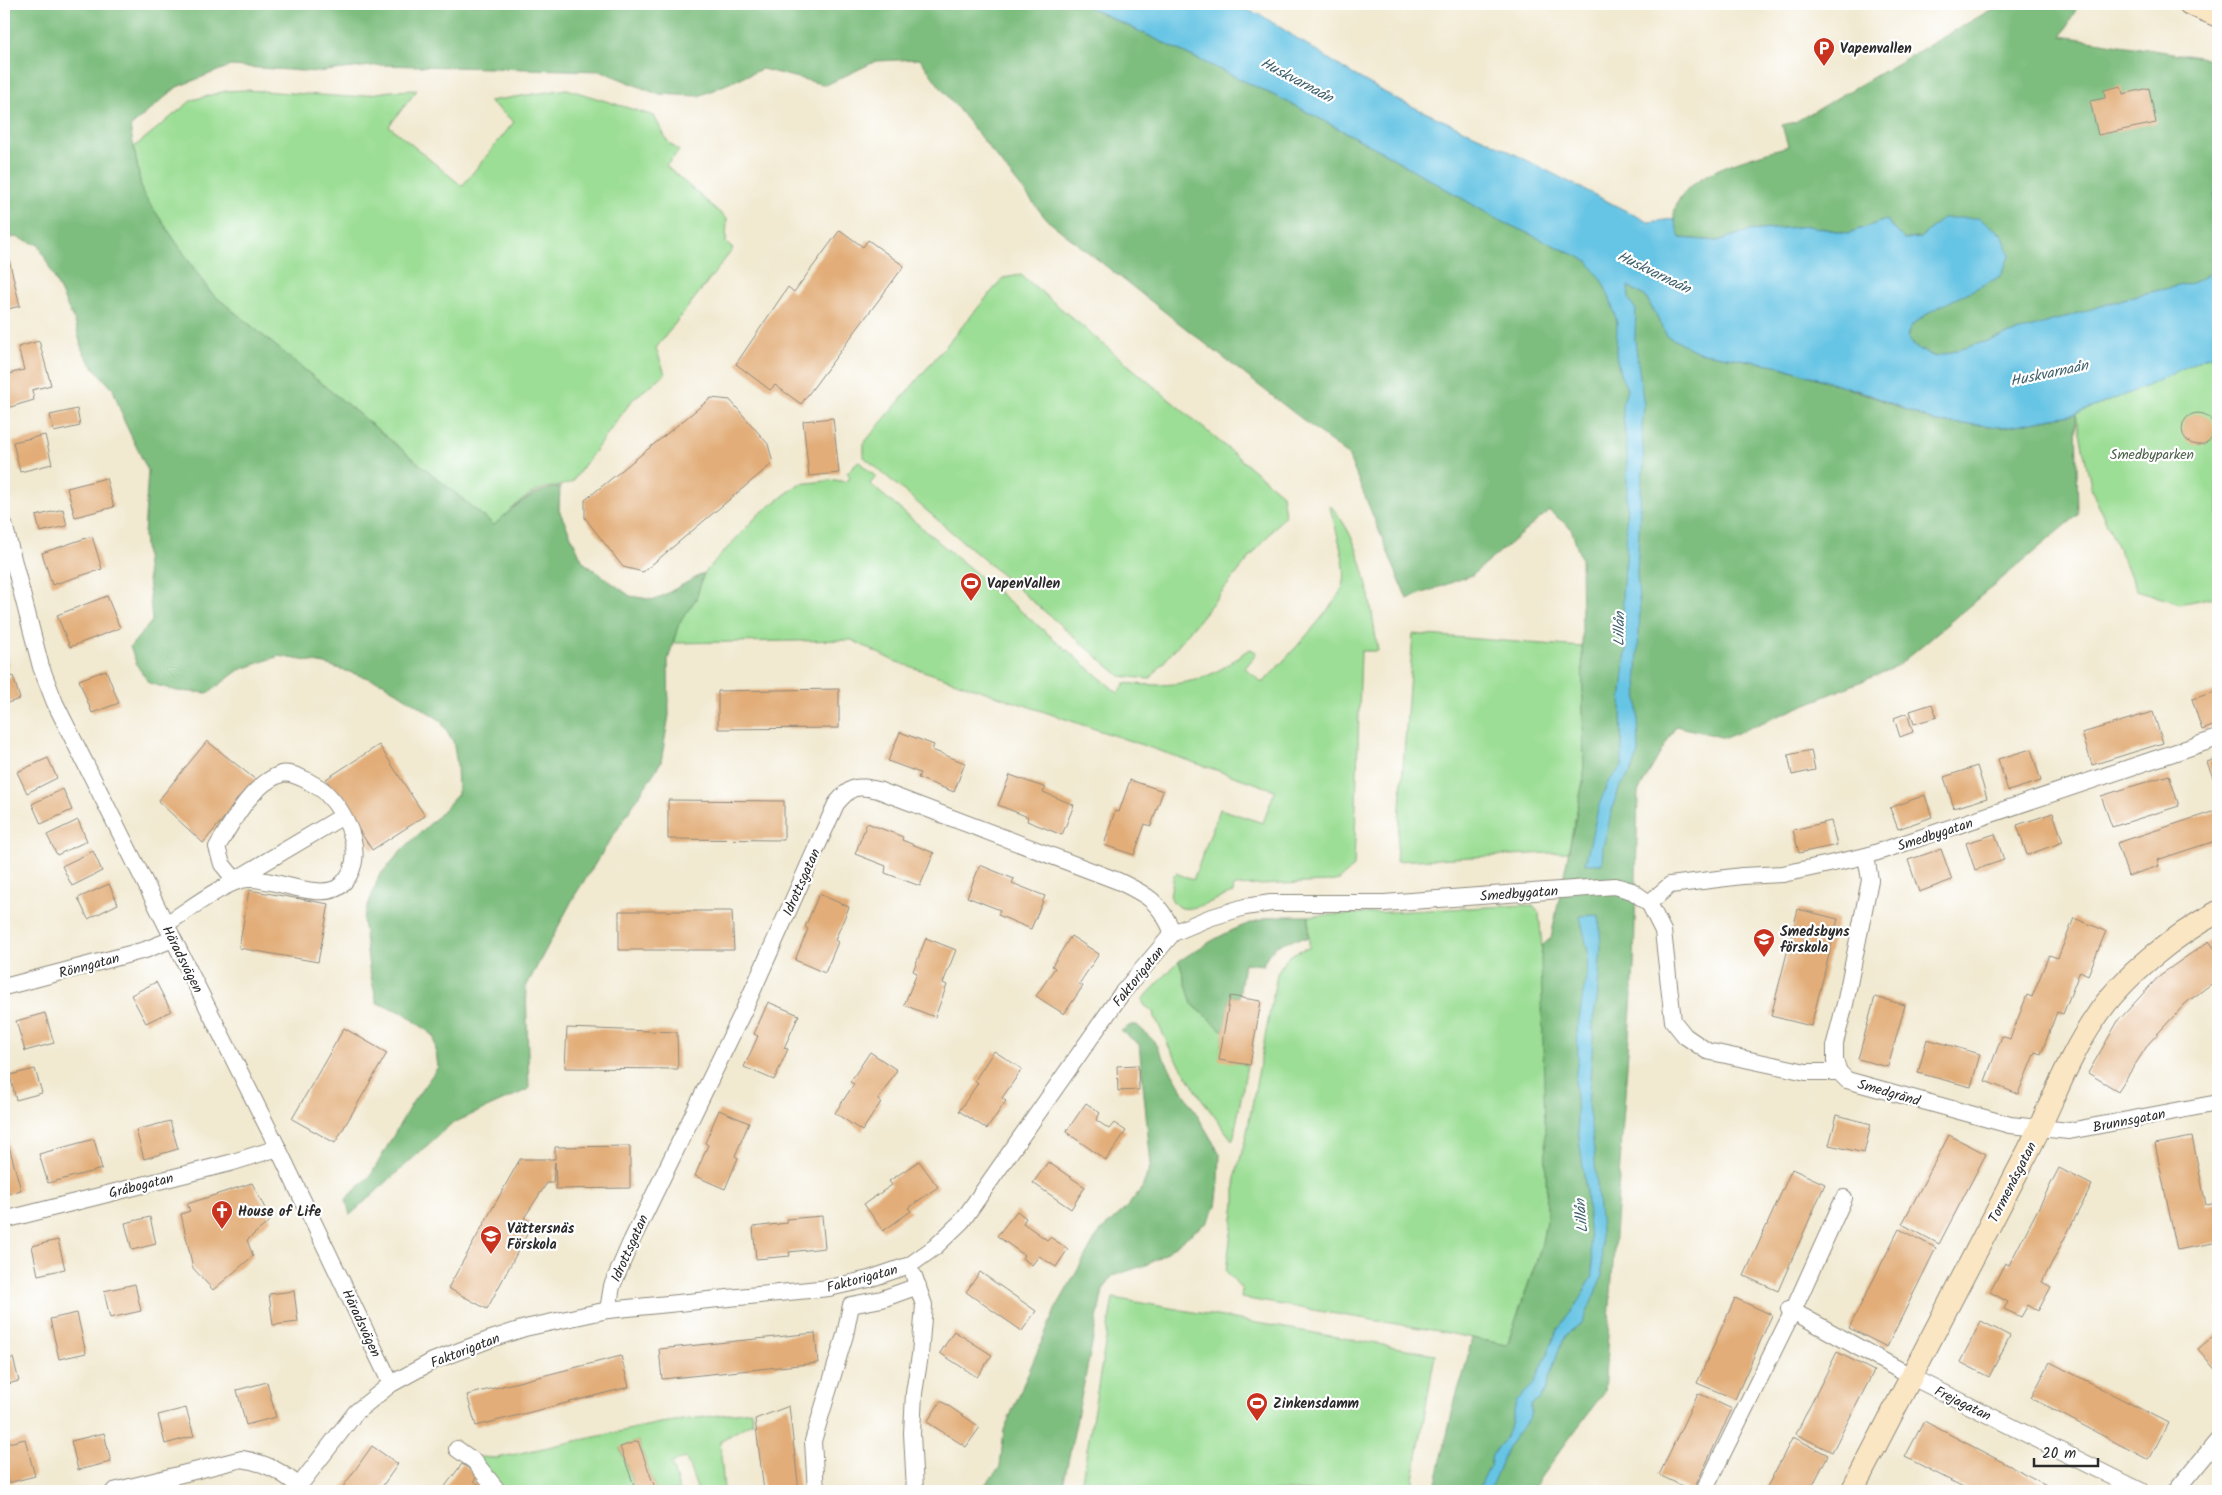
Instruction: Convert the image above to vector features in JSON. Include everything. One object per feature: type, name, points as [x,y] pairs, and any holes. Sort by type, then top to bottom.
[{"type":"street","points":[[2190,4],[2218,16]]},
{"type":"street","name":"Häradsvägen","points":[[4,524],[11,579],[55,703],[278,1148],[391,1384]]},
{"type":"street","name":"Smedbygatan","points":[[1649,904],[1670,885],[1742,876],[1783,874],[1866,856],[2218,738]]},
{"type":"street","points":[[284,773],[300,777],[325,792],[342,816],[354,838],[356,857],[350,874],[342,885],[334,890],[321,891],[250,878],[235,880],[222,864],[217,847],[244,806],[268,780],[284,773]]},
{"type":"street","name":"Idrottsgatan","points":[[608,1310],[612,1286],[630,1244],[743,1012],[836,804],[847,791],[859,786],[878,790],[1118,881],[1144,893],[1155,902],[1168,920],[1173,933]]},
{"type":"street","points":[[166,924],[342,816]]},
{"type":"street","points":[[1839,1072],[1835,1060],[1835,1043],[1845,1004],[1870,880],[1866,856]]},
{"type":"street","name":"Smedbygatan","points":[[1384,902],[1615,886],[1632,891],[1649,904],[1663,931],[1673,1021],[1685,1036],[1708,1051],[1806,1072],[1839,1072]]},
{"type":"street","name":"Faktorigatan","points":[[297,1488],[356,1412],[391,1384],[421,1366],[491,1339],[526,1328],[608,1310],[829,1288],[869,1279],[910,1265],[935,1247],[962,1221],[1122,994],[1173,933],[1209,918],[1245,907],[1271,903],[1300,901],[1384,902]]},
{"type":"street","name":"Tormenåsgatan","points":[[1852,1491],[2040,1128],[2072,1057],[2101,1009],[2124,982],[2149,961],[2218,912]]},
{"type":"street","name":"Rönngatan","points":[[4,987],[145,950],[174,939]]},
{"type":"street","name":"Smedgränd","points":[[1839,1072],[1847,1080],[2010,1125],[2040,1128]]},
{"type":"street","name":"Brunnsgatan","points":[[2040,1128],[2069,1131],[2218,1103]]},
{"type":"street","name":"Gråbogatan","points":[[4,1220],[230,1163],[278,1148]]},
{"type":"street","points":[[1704,1491],[1844,1198]]},
{"type":"street","points":[[910,1265],[924,1305],[912,1425],[915,1491]]},
{"type":"street","points":[[816,1491],[813,1441],[845,1335],[851,1305],[882,1299],[918,1286]]},
{"type":"street","name":"Frejagatan","points":[[1791,1310],[1912,1377],[2141,1491]]},
{"type":"street","points":[[2176,1491],[2218,1440]]},
{"type":"street","points":[[457,1449],[474,1461],[498,1491]]},
{"type":"street","points":[[114,1491],[242,1459],[262,1462],[281,1472],[297,1488]]},
{"type":"green space","points":[[4,4],[1082,4],[1290,103],[1381,151],[1499,220],[1585,259],[1646,297],[1667,336],[1698,352],[1775,365],[1863,393],[1936,422],[2005,427],[2076,414],[2078,515],[1896,667],[1725,738],[1676,726],[1638,792],[1634,965],[1604,1392],[1540,1478],[1535,1491],[1434,1491],[1456,1396],[1472,1338],[1507,1345],[1541,1248],[1547,1216],[1542,946],[1551,938],[1584,777],[1581,559],[1571,528],[1549,511],[1472,575],[1407,599],[1348,455],[1047,220],[920,59],[876,61],[826,85],[762,69],[699,96],[657,94],[601,71],[380,65],[317,72],[230,66],[177,87],[130,127],[142,192],[210,292],[494,525],[524,500],[541,492],[560,487],[559,510],[583,562],[630,596],[655,600],[704,573],[696,599],[679,623],[668,660],[669,715],[661,762],[575,895],[526,987],[529,1089],[451,1124],[350,1215],[346,1199],[371,1175],[412,1103],[438,1067],[434,1036],[404,1013],[377,1003],[369,968],[363,919],[379,876],[458,794],[457,764],[453,741],[440,720],[383,683],[325,664],[279,656],[239,670],[208,693],[177,691],[149,683],[138,667],[130,647],[152,621],[144,535],[148,471],[124,421],[113,389],[94,368],[82,350],[76,325],[39,245],[16,237],[4,239]]},
{"type":"green space","points":[[2001,4],[2079,4],[2062,36],[2218,60],[2218,183],[2214,205],[2217,249],[2216,271],[2192,283],[2137,295],[1936,357],[1916,348],[1907,336],[1911,326],[1931,311],[1943,218],[1920,238],[1904,239],[1886,220],[1848,233],[1808,226],[1748,231],[1718,241],[1680,238],[1674,222],[1677,204],[1686,190],[1700,179],[1737,162],[1788,146],[1782,125],[1795,122]]},
{"type":"green space","points":[[567,89],[654,116],[668,142],[679,151],[666,166],[727,219],[726,243],[733,249],[656,348],[665,374],[633,399],[572,482],[545,488],[531,494],[494,525],[210,292],[142,192],[134,147],[192,100],[226,91],[246,90],[350,97],[391,91],[417,90],[389,126],[462,186],[514,122],[489,101]]},
{"type":"green space","points":[[1021,275],[1282,494],[1285,515],[1150,679],[1120,676],[864,457],[864,443],[1003,278]]},
{"type":"green space","name":"Smedbyparken","points":[[2218,356],[2218,596],[2180,604],[2137,590],[2092,491],[2076,414],[2204,358]]},
{"type":"green space","points":[[858,461],[876,477],[870,484],[1118,693],[1125,683],[1162,685],[1198,679],[1221,669],[1251,649],[1256,652],[1245,668],[1263,683],[1322,618],[1341,591],[1344,582],[1344,564],[1329,504],[1351,537],[1358,554],[1368,592],[1378,651],[1361,651],[1354,867],[1339,880],[1234,886],[1233,893],[1204,905],[1181,908],[1174,903],[1170,895],[1174,875],[1176,873],[1193,880],[1220,809],[1263,823],[1275,790],[894,661],[852,640],[673,643],[679,623],[696,599],[704,573],[758,515],[799,484],[835,480],[847,482],[850,476],[847,473]]},
{"type":"green space","points":[[1413,634],[1582,647],[1584,777],[1568,852],[1396,861]]},
{"type":"green space","points":[[1533,906],[1539,913],[1542,946],[1547,1215],[1541,1248],[1507,1345],[1438,1331],[1241,1298],[1242,1289],[1226,1271],[1235,1204],[1235,1178],[1246,1137],[1277,974],[1289,956],[1309,948],[1309,916]]},
{"type":"green space","points":[[1278,916],[1309,916],[1308,938],[1286,941],[1275,947],[1263,965],[1244,963],[1239,997],[1230,996],[1224,1032],[1192,1004],[1179,961],[1214,940],[1239,928]]},
{"type":"green space","points":[[1179,961],[1192,1004],[1224,1032],[1220,1058],[1247,1065],[1232,1140],[1201,1098],[1170,1049],[1154,1012],[1145,1006],[1142,1000]]},
{"type":"green space","points":[[1131,1025],[1137,1025],[1153,1040],[1220,1154],[1216,1207],[1207,1222],[1164,1254],[1149,1264],[1112,1276],[1103,1290],[1062,1491],[987,1491],[982,1488],[1000,1467],[1004,1430],[1055,1310],[1098,1234],[1126,1208],[1142,1188],[1151,1164],[1139,1044],[1121,1031]]},
{"type":"green space","name":"Zinkensdamm","points":[[1113,1298],[1435,1354],[1411,1491],[1080,1491]]},
{"type":"green space","points":[[751,1411],[753,1422],[720,1441],[724,1491],[698,1491],[686,1458],[671,1463],[680,1491],[656,1491],[638,1441],[620,1448],[636,1491],[502,1491],[479,1457],[497,1458],[660,1423]]},
{"type":"water","name":"Huskvarnaån","points":[[1082,4],[1227,4],[1261,15],[1349,72],[1398,100],[1489,141],[1648,222],[1674,219],[1680,238],[1718,241],[1748,231],[1808,226],[1848,233],[1886,220],[1904,239],[1920,238],[1943,218],[1978,218],[2002,234],[2010,254],[2001,276],[1931,311],[1911,326],[1907,336],[1916,348],[1935,357],[2137,295],[2192,283],[2216,271],[2218,263],[2218,356],[2204,358],[2147,386],[2076,414],[2005,427],[1936,422],[1863,392],[1775,365],[1698,352],[1667,336],[1646,297],[1628,286],[1629,299],[1636,310],[1635,340],[1644,406],[1642,430],[1644,466],[1641,488],[1637,574],[1640,611],[1637,673],[1639,753],[1632,770],[1619,789],[1614,803],[1603,847],[1602,864],[1585,864],[1599,805],[1608,782],[1622,766],[1621,703],[1626,650],[1622,591],[1626,560],[1627,451],[1622,405],[1627,389],[1620,374],[1616,354],[1617,323],[1603,283],[1588,261],[1499,220],[1381,151],[1290,103]]},
{"type":"water","points":[[2218,183],[2218,232],[2213,208]]},
{"type":"water","points":[[1599,915],[1601,948],[1597,1000],[1593,1020],[1588,1105],[1601,1231],[1602,1276],[1583,1322],[1567,1334],[1559,1349],[1544,1393],[1539,1400],[1531,1405],[1530,1415],[1511,1442],[1489,1491],[1478,1491],[1490,1466],[1492,1455],[1504,1440],[1511,1425],[1516,1401],[1534,1384],[1558,1329],[1574,1308],[1593,1276],[1586,1191],[1577,1122],[1575,1081],[1578,1056],[1577,1031],[1587,971],[1588,952],[1580,916]]},
{"type":"building","points":[[2121,86],[2123,94],[2149,88],[2156,123],[2098,135],[2090,101],[2105,98],[2104,90]]},
{"type":"building","points":[[840,230],[863,247],[868,240],[904,266],[801,404],[775,385],[770,390],[736,364],[788,287],[794,292]]},
{"type":"building","points":[[8,255],[20,306],[4,310],[4,256]]},
{"type":"building","points":[[39,341],[51,385],[32,390],[34,400],[4,409],[4,375],[24,370],[18,347]]},
{"type":"building","points":[[711,398],[730,400],[768,444],[773,463],[643,572],[623,567],[585,518],[585,500]]},
{"type":"building","points":[[77,409],[80,426],[54,432],[50,415]]},
{"type":"building","points":[[2198,413],[2209,418],[2214,429],[2209,440],[2198,445],[2187,440],[2182,429],[2187,418]]},
{"type":"building","points":[[833,418],[839,473],[809,476],[803,421]]},
{"type":"building","points":[[45,435],[52,464],[20,472],[13,442]]},
{"type":"building","points":[[106,478],[114,507],[75,517],[67,488]]},
{"type":"building","points":[[63,509],[67,526],[40,532],[36,516]]},
{"type":"building","points":[[92,536],[102,569],[52,585],[42,553]]},
{"type":"building","points":[[107,596],[120,628],[70,647],[57,615]]},
{"type":"building","points":[[4,650],[9,666],[4,668]]},
{"type":"building","points":[[106,670],[119,703],[92,713],[79,680]]},
{"type":"building","points":[[13,676],[20,699],[4,704],[4,679]]},
{"type":"building","points":[[839,689],[839,728],[718,729],[718,691]]},
{"type":"building","points":[[2218,691],[2218,724],[2202,730],[2192,699]]},
{"type":"building","points":[[1932,704],[1937,717],[1914,724],[1910,711]]},
{"type":"building","points":[[2153,712],[2163,743],[2092,765],[2082,733]]},
{"type":"building","points":[[1907,713],[1913,732],[1900,737],[1894,718]]},
{"type":"building","points":[[900,732],[934,745],[932,750],[965,763],[954,792],[918,778],[920,773],[888,761]]},
{"type":"building","points":[[207,741],[256,780],[203,843],[158,801]]},
{"type":"building","points":[[379,745],[425,816],[372,850],[326,779]]},
{"type":"building","points":[[2031,749],[2041,781],[2008,791],[1998,759]]},
{"type":"building","points":[[1811,750],[1815,770],[1792,775],[1788,755]]},
{"type":"building","points":[[48,758],[57,778],[27,793],[17,772]]},
{"type":"building","points":[[2218,758],[2218,791],[2207,762]]},
{"type":"building","points":[[1977,766],[1987,798],[1954,808],[1944,777]]},
{"type":"building","points":[[1010,775],[1046,788],[1043,792],[1074,805],[1062,835],[1027,821],[1028,817],[998,805]]},
{"type":"building","points":[[2169,775],[2179,806],[2112,827],[2101,796]]},
{"type":"building","points":[[1130,780],[1163,791],[1151,826],[1145,824],[1134,855],[1104,845],[1115,811],[1119,812]]},
{"type":"building","points":[[63,789],[72,810],[41,824],[32,804]]},
{"type":"building","points":[[1925,795],[1932,817],[1898,829],[1890,808]]},
{"type":"building","points":[[668,800],[784,801],[784,840],[668,839]]},
{"type":"building","points":[[2218,810],[2218,840],[2157,860],[2159,866],[2128,876],[2117,843]]},
{"type":"building","points":[[2053,813],[2063,842],[2027,855],[2017,825]]},
{"type":"building","points":[[78,820],[87,841],[57,855],[47,835]]},
{"type":"building","points":[[1831,821],[1837,845],[1799,853],[1793,830]]},
{"type":"building","points":[[867,823],[903,837],[902,840],[934,853],[920,886],[885,873],[886,866],[855,854]]},
{"type":"building","points":[[1995,834],[2004,860],[1975,870],[1966,843]]},
{"type":"building","points":[[1941,849],[1952,880],[1919,892],[1908,860]]},
{"type":"building","points":[[93,851],[102,871],[72,886],[62,866]]},
{"type":"building","points":[[980,865],[1014,879],[1012,883],[1045,896],[1031,929],[998,915],[1000,910],[967,897]]},
{"type":"building","points":[[109,884],[118,904],[88,919],[78,898]]},
{"type":"building","points":[[249,890],[329,904],[318,962],[239,948]]},
{"type":"building","points":[[819,894],[849,907],[835,940],[838,942],[825,973],[795,960],[808,929],[805,927]]},
{"type":"building","points":[[1798,909],[1838,919],[1811,1026],[1771,1016]]},
{"type":"building","points":[[619,911],[732,911],[734,950],[619,950]]},
{"type":"building","points":[[2074,918],[2106,931],[2088,975],[2080,971],[2063,1014],[2057,1012],[2041,1054],[2035,1052],[2018,1094],[1985,1081],[2002,1036],[2010,1039],[2027,995],[2032,997],[2049,955],[2058,958]]},
{"type":"building","points":[[1071,936],[1099,954],[1079,984],[1083,986],[1064,1014],[1036,996],[1055,968],[1052,966]]},
{"type":"building","points":[[926,938],[956,950],[943,983],[947,985],[935,1017],[904,1005],[917,973],[913,971]]},
{"type":"building","points":[[2209,941],[2218,953],[2218,979],[2186,1003],[2149,1043],[2118,1091],[2088,1073],[2118,1021],[2160,975]]},
{"type":"building","points":[[156,982],[171,1011],[146,1023],[131,995]]},
{"type":"building","points":[[1230,996],[1261,1001],[1250,1065],[1219,1060]]},
{"type":"building","points":[[1875,997],[1905,1005],[1888,1067],[1858,1059]]},
{"type":"building","points":[[768,1002],[799,1015],[784,1048],[788,1049],[774,1080],[744,1067],[758,1036],[754,1034]]},
{"type":"building","points":[[45,1013],[54,1043],[25,1051],[16,1021]]},
{"type":"building","points":[[344,1028],[387,1053],[335,1143],[292,1119]]},
{"type":"building","points":[[567,1028],[677,1032],[678,1069],[565,1068]]},
{"type":"building","points":[[1927,1039],[1980,1054],[1971,1087],[1918,1073]]},
{"type":"building","points":[[994,1051],[1022,1069],[1002,1098],[1006,1101],[987,1129],[959,1111],[978,1083],[975,1080]]},
{"type":"building","points":[[870,1052],[897,1070],[878,1100],[881,1102],[862,1131],[835,1113],[854,1084],[850,1082]]},
{"type":"building","points":[[1138,1065],[1139,1090],[1118,1091],[1117,1066]]},
{"type":"building","points":[[35,1069],[42,1093],[16,1100],[10,1075]]},
{"type":"building","points":[[1086,1103],[1100,1113],[1096,1120],[1109,1129],[1114,1123],[1126,1131],[1106,1160],[1066,1132]]},
{"type":"building","points":[[719,1110],[749,1123],[735,1156],[738,1158],[725,1189],[695,1176],[708,1145],[705,1143]]},
{"type":"building","points":[[1837,1115],[1871,1124],[1864,1153],[1829,1145]]},
{"type":"building","points":[[170,1121],[178,1149],[144,1159],[136,1130]]},
{"type":"building","points":[[4,1128],[21,1190],[4,1195]]},
{"type":"building","points":[[1949,1135],[1986,1154],[1939,1244],[1902,1224]]},
{"type":"building","points":[[2192,1137],[2206,1205],[2218,1203],[2218,1242],[2177,1250],[2155,1144]]},
{"type":"building","points":[[94,1139],[102,1169],[48,1183],[39,1154]]},
{"type":"building","points":[[630,1146],[630,1188],[556,1189],[555,1162],[553,1183],[547,1183],[524,1218],[533,1223],[487,1309],[448,1288],[520,1159],[555,1159],[555,1147]]},
{"type":"building","points":[[919,1161],[938,1187],[908,1208],[911,1211],[883,1231],[864,1204],[892,1185],[889,1181]]},
{"type":"building","points":[[1048,1162],[1085,1187],[1071,1209],[1033,1183]]},
{"type":"building","points":[[2059,1168],[2092,1185],[2042,1282],[2051,1287],[2038,1311],[2028,1305],[2021,1317],[2004,1309],[2008,1302],[1990,1292],[2005,1263],[2009,1265]]},
{"type":"building","points":[[1792,1169],[1825,1184],[1778,1291],[1744,1276]]},
{"type":"building","name":"House of Life","points":[[252,1183],[271,1220],[247,1240],[253,1256],[213,1290],[193,1268],[181,1214],[190,1211],[187,1204]]},
{"type":"building","points":[[1017,1211],[1026,1218],[1023,1223],[1047,1240],[1050,1237],[1068,1249],[1056,1267],[1039,1256],[1032,1265],[1022,1258],[1024,1255],[997,1236]]},
{"type":"building","points":[[822,1216],[825,1248],[789,1252],[790,1256],[756,1259],[753,1227],[787,1223],[786,1219]]},
{"type":"building","points":[[150,1217],[156,1244],[132,1250],[125,1223]]},
{"type":"building","points":[[1899,1229],[1936,1248],[1887,1347],[1849,1328]]},
{"type":"building","points":[[58,1240],[65,1269],[38,1275],[32,1246]]},
{"type":"building","points":[[980,1272],[1036,1311],[1022,1331],[966,1292]]},
{"type":"building","points":[[135,1284],[141,1311],[110,1318],[104,1291]]},
{"type":"building","points":[[294,1291],[298,1322],[273,1325],[269,1294]]},
{"type":"building","points":[[1735,1298],[1772,1315],[1735,1399],[1697,1383]]},
{"type":"building","points":[[77,1313],[86,1353],[59,1359],[50,1319]]},
{"type":"building","points":[[1981,1321],[2010,1336],[1989,1377],[1960,1362]]},
{"type":"building","points":[[954,1331],[992,1355],[977,1377],[940,1353]]},
{"type":"building","points":[[2218,1332],[2218,1373],[2198,1349]]},
{"type":"building","points":[[815,1333],[818,1363],[662,1379],[659,1349]]},
{"type":"building","points":[[1837,1352],[1874,1371],[1832,1452],[1796,1434]]},
{"type":"building","points":[[621,1356],[629,1387],[476,1426],[467,1395]]},
{"type":"building","points":[[13,1358],[19,1381],[4,1385],[4,1360]]},
{"type":"building","points":[[2050,1362],[2168,1423],[2149,1460],[2031,1398]]},
{"type":"building","points":[[267,1382],[276,1417],[246,1425],[237,1390]]},
{"type":"building","points":[[1698,1393],[1732,1409],[1693,1491],[1659,1475]]},
{"type":"building","points":[[941,1401],[980,1427],[966,1447],[927,1422]]},
{"type":"building","points":[[789,1406],[799,1491],[764,1491],[755,1419]]},
{"type":"building","points":[[186,1408],[194,1436],[165,1444],[158,1415]]},
{"type":"building","points":[[1924,1421],[2054,1489],[2053,1491],[1971,1491],[1905,1457]]},
{"type":"building","points":[[104,1433],[111,1462],[78,1470],[71,1441]]},
{"type":"building","points":[[1793,1437],[1828,1455],[1810,1491],[1765,1491]]},
{"type":"building","points":[[25,1439],[35,1476],[8,1483],[4,1467],[4,1444]]},
{"type":"building","points":[[638,1441],[656,1491],[636,1491],[620,1447]]},
{"type":"building","points":[[372,1446],[398,1464],[379,1491],[340,1491]]},
{"type":"building","points":[[462,1464],[478,1475],[474,1481],[488,1491],[446,1491],[443,1489]]},
{"type":"place","name":"Vapenvallen","points":[[1824,67]]},
{"type":"place","name":"VapenVallen","points":[[971,602]]},
{"type":"place","name":"Smedsbyns förskola","points":[[1764,958]]},
{"type":"place","name":"House of Life","points":[[222,1230]]},
{"type":"place","name":"Vättersnäs Förskola","points":[[491,1255]]},
{"type":"place","name":"Zinkensdamm","points":[[1257,1422]]},
{"type":"water label","name":"Lillån","points":[[1619,629]]},
{"type":"water label","name":"Lillån","points":[[1581,1216]]}]
